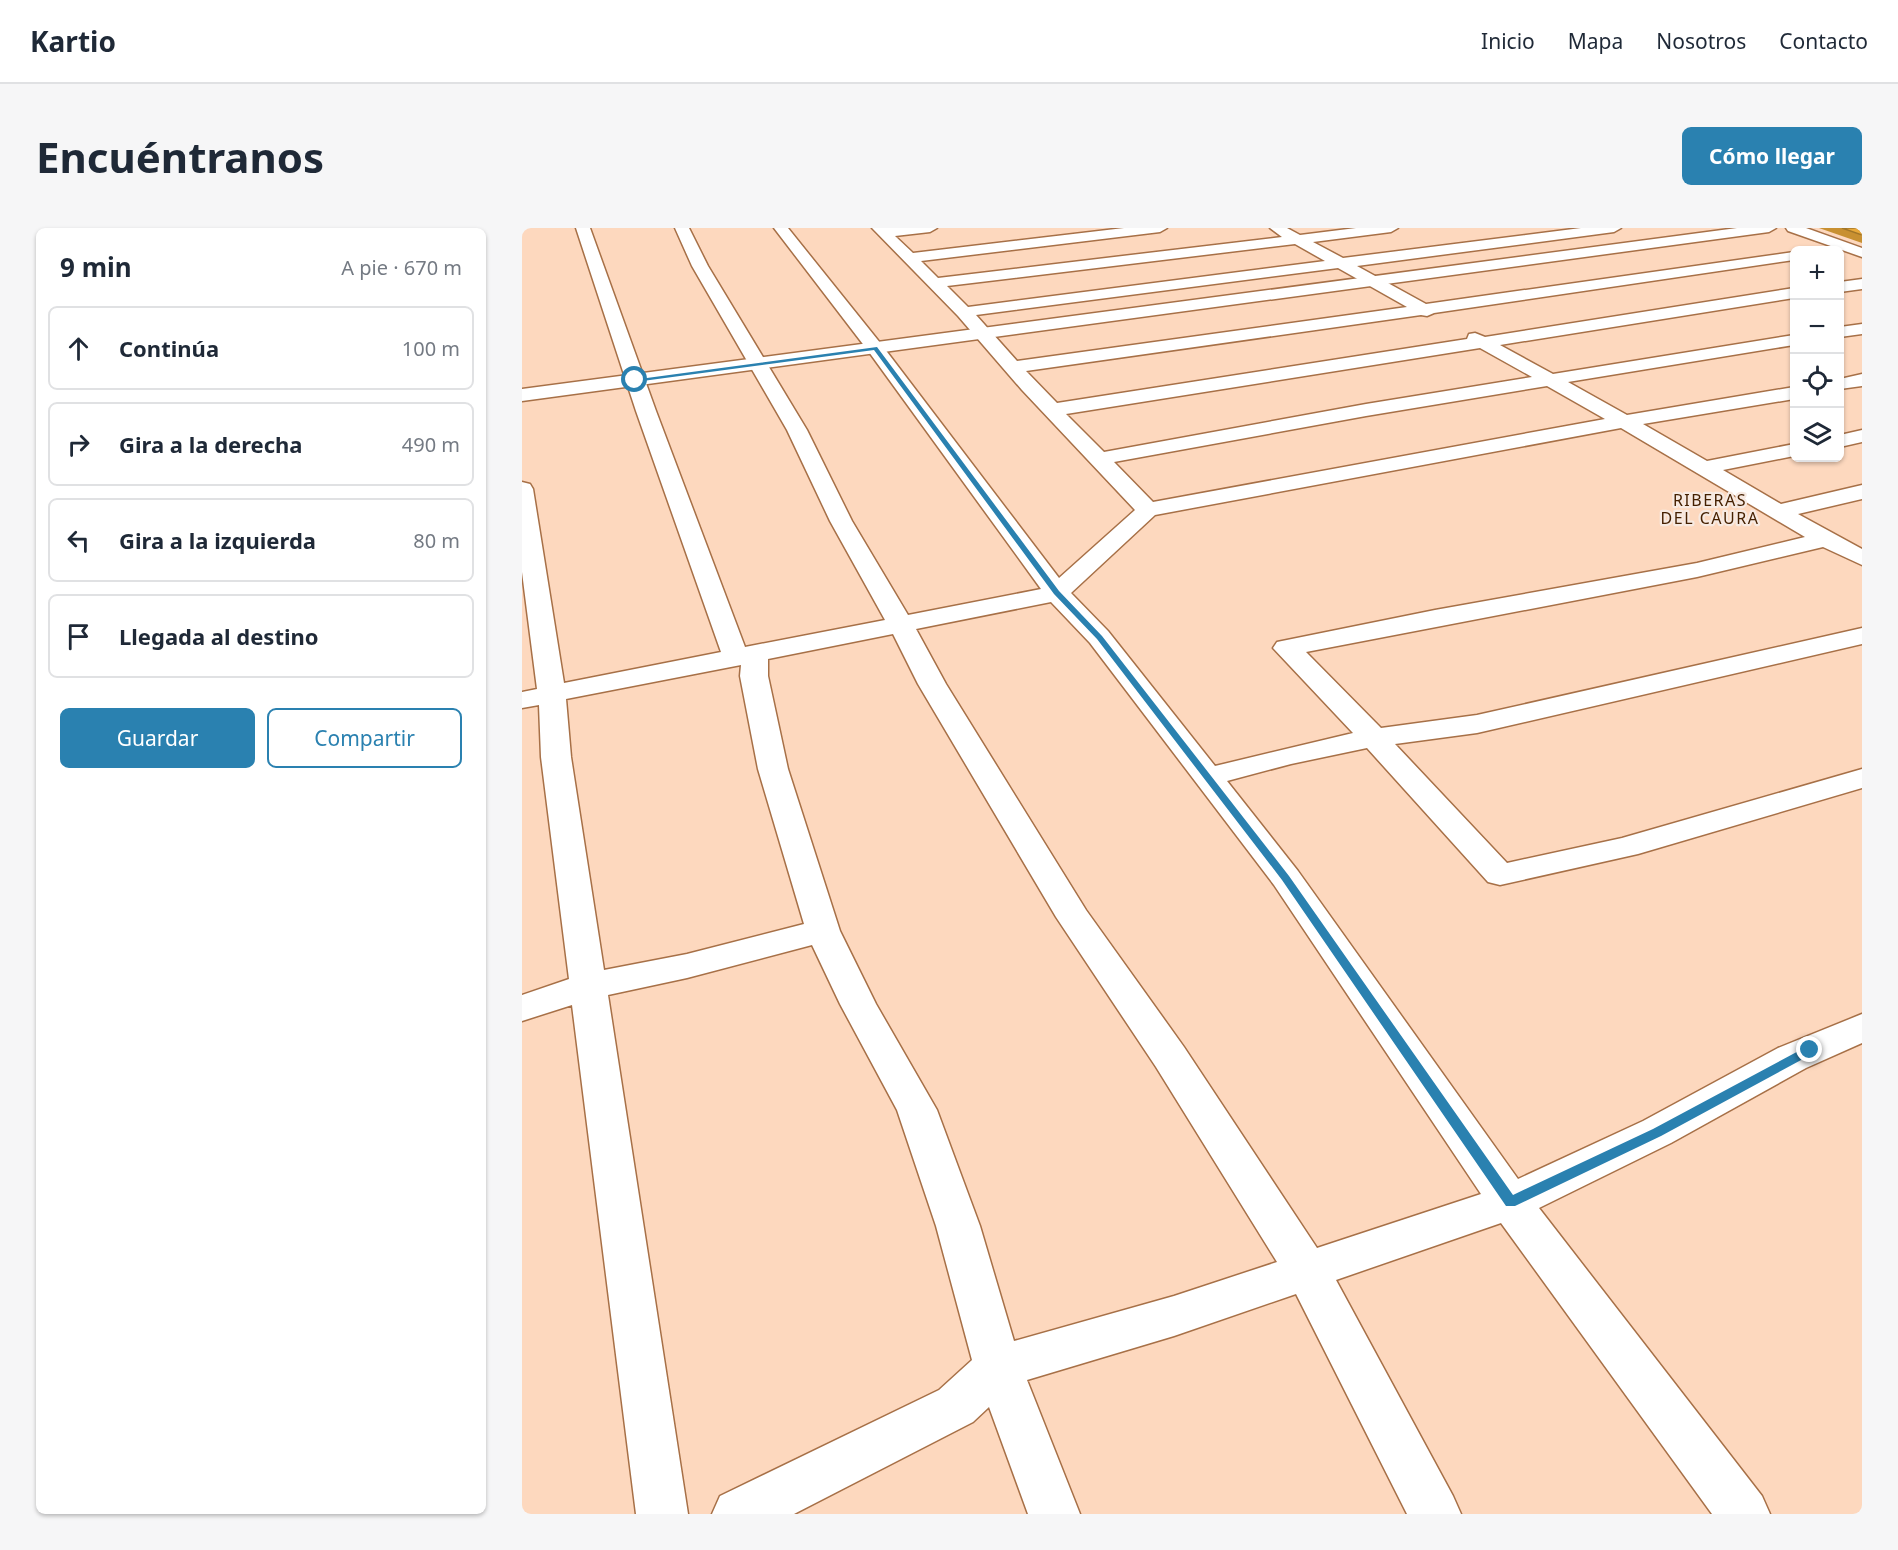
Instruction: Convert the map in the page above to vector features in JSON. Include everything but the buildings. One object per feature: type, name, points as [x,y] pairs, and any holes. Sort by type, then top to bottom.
[{"type":"street","points":[[583,228],[635,380],[754,676],[773,769],[823,931],[858,1004],[917,1110],[957,1226],[998,1366],[1054,1514]]},
{"type":"street","points":[[682,228],[700,266],[797,430],[841,521],[932,684],[1073,917],[1170,1057],[1308,1272],[1436,1514]]},
{"type":"street","points":[[781,228],[875,348],[1057,593],[1099,637],[1206,778],[1286,878],[1510,1202],[1744,1514]]},
{"type":"street","points":[[881,230],[930,228]]},
{"type":"street","points":[[909,258],[1160,228]]},
{"type":"street","points":[[1277,228],[1339,265],[1624,421],[1778,512],[1862,558]]},
{"type":"street","points":[[935,283],[1391,228]]},
{"type":"street","points":[[964,312],[1614,228]]},
{"type":"street","points":[[522,395],[1771,228],[1823,246]]},
{"type":"street","points":[[1792,228],[1862,252]]},
{"type":"street","points":[[881,230],[964,312],[1012,367],[1148,510]]},
{"type":"street","points":[[1844,254],[1862,260]]},
{"type":"street","points":[[1012,367],[1790,257]]},
{"type":"street","points":[[1844,286],[1862,284]]},
{"type":"street","points":[[1052,410],[1790,294]]},
{"type":"street","points":[[1844,331],[1862,329]]},
{"type":"street","points":[[1099,459],[1378,408],[1790,341]]},
{"type":"street","points":[[1844,383],[1862,380]]},
{"type":"street","points":[[537,698],[1057,593],[1148,510],[1624,421],[1790,394]]},
{"type":"street","points":[[1844,440],[1862,436]]},
{"type":"street","points":[[1702,468],[1790,451]]},
{"type":"street","points":[[522,489],[537,698],[556,757],[662,1514]]},
{"type":"street","points":[[1778,512],[1862,492]]},
{"type":"street","points":[[1827,539],[1697,570],[1286,648],[1500,875],[1626,847],[1862,778]]},
{"type":"street","points":[[1206,778],[1263,762],[1374,739],[1473,725],[1592,699],[1709,669],[1862,636]]},
{"type":"street","points":[[522,1008],[589,986],[687,966],[823,931]]},
{"type":"street","points":[[738,1514],[956,1406],[998,1366],[1174,1316],[1510,1202],[1657,1132],[1792,1058],[1862,1028]]},
{"type":"district","name":"RIBERAS DEL CAURA","points":[[1710,509]]},
{"type":"route","points":[[635,380],[875,348],[1057,593],[1099,637],[1206,778],[1286,878],[1510,1202],[1657,1132],[1810,1050]]}]
